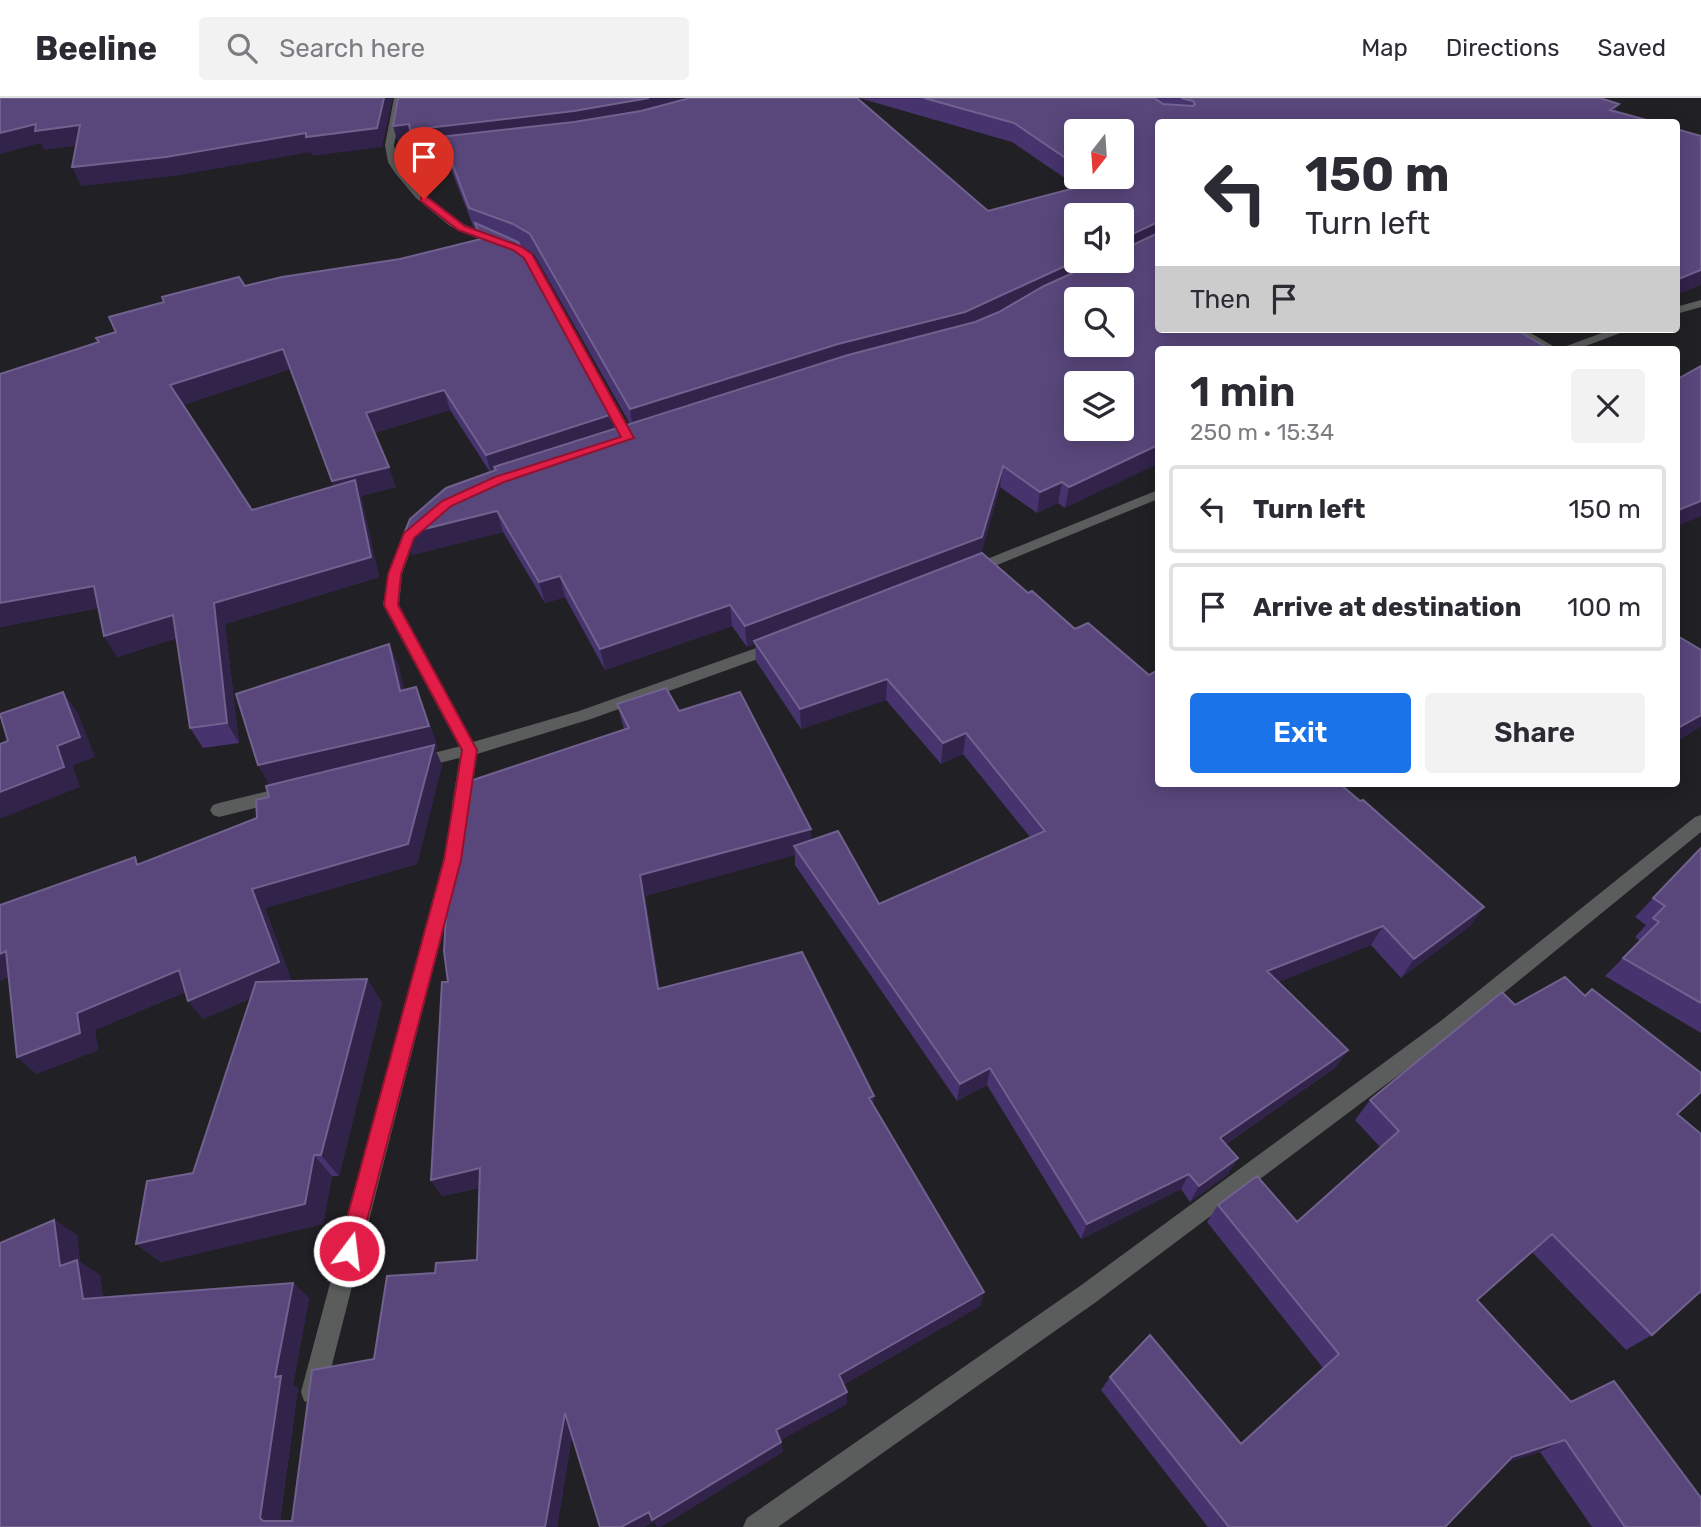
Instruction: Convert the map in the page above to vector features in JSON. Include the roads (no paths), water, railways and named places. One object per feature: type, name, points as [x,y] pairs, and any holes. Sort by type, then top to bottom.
[{"type":"street","points":[[398,98],[390,156],[404,182],[443,216],[462,228],[517,248],[528,257],[628,438]]},
{"type":"street","points":[[390,156],[404,154]]},
{"type":"street","points":[[1680,311],[1701,303]]},
{"type":"street","points":[[1523,333],[1545,346]]},
{"type":"street","points":[[1575,346],[1613,333]]},
{"type":"street","points":[[953,578],[1155,495]]},
{"type":"street","points":[[311,1408],[314,1382],[453,860],[469,750],[391,605],[395,574],[409,536],[437,512]]},
{"type":"street","points":[[403,766],[469,750],[585,715],[787,643]]},
{"type":"street","points":[[219,810],[298,791]]},
{"type":"street","points":[[755,1527],[1088,1294],[1449,1026],[1701,822]]}]
